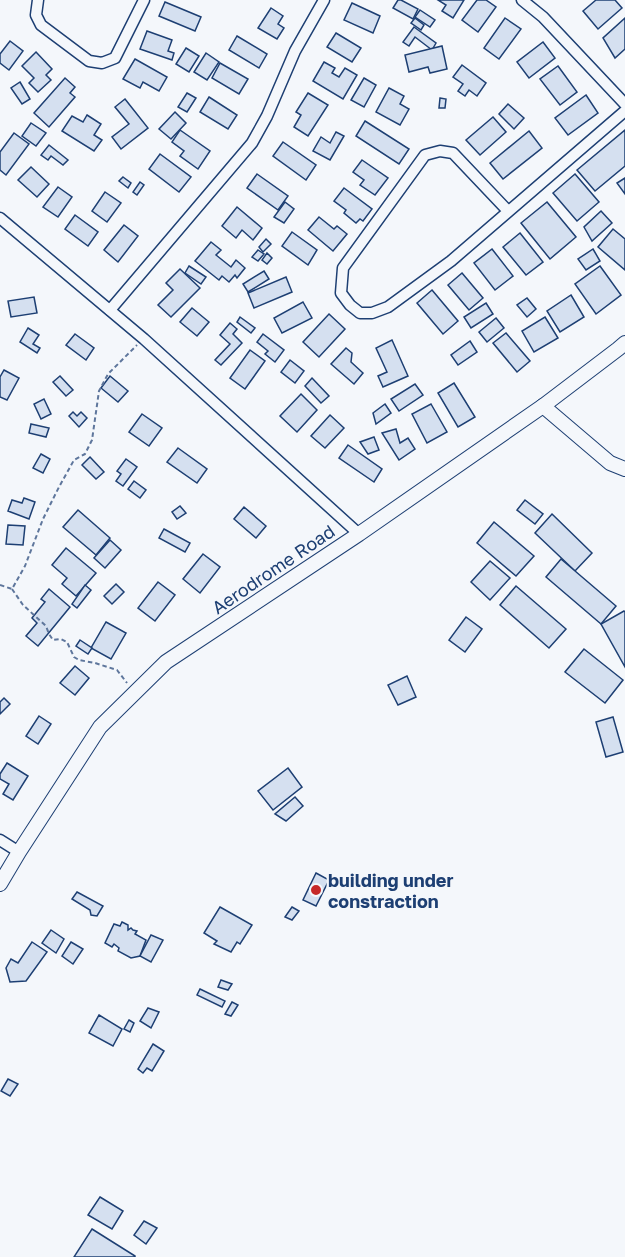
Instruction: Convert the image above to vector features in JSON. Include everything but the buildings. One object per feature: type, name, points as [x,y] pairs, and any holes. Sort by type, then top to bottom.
[{"type":"street","points":[[38,0],[36,15],[41,25],[89,61],[102,63],[115,58],[144,0]]},
{"type":"street","points":[[110,310],[252,143],[267,116],[295,51],[324,0]]},
{"type":"street","points":[[522,0],[543,17],[625,104]]},
{"type":"street","points":[[508,212],[453,153],[440,151],[425,155],[344,268],[341,293],[360,313],[372,313],[388,307],[451,261],[508,212],[625,111]]},
{"type":"street","points":[[0,218],[144,339],[359,534]]},
{"type":"street","name":"Aerodrome Road","points":[[0,885],[100,727],[166,662],[359,534],[543,406],[625,343]]},
{"type":"street","points":[[543,406],[610,463],[625,469]]},
{"type":"street","points":[[0,840],[19,852]]},
{"type":"path","points":[[12,589],[25,566],[43,519],[59,487],[74,460],[85,454],[92,440],[99,391],[108,374],[144,339]]},
{"type":"path","points":[[0,585],[12,589],[23,605],[46,626],[53,640],[61,639],[68,642],[74,657],[117,670],[135,692]]},
{"type":"place","name":"building under constraction","points":[[316,890]]}]
